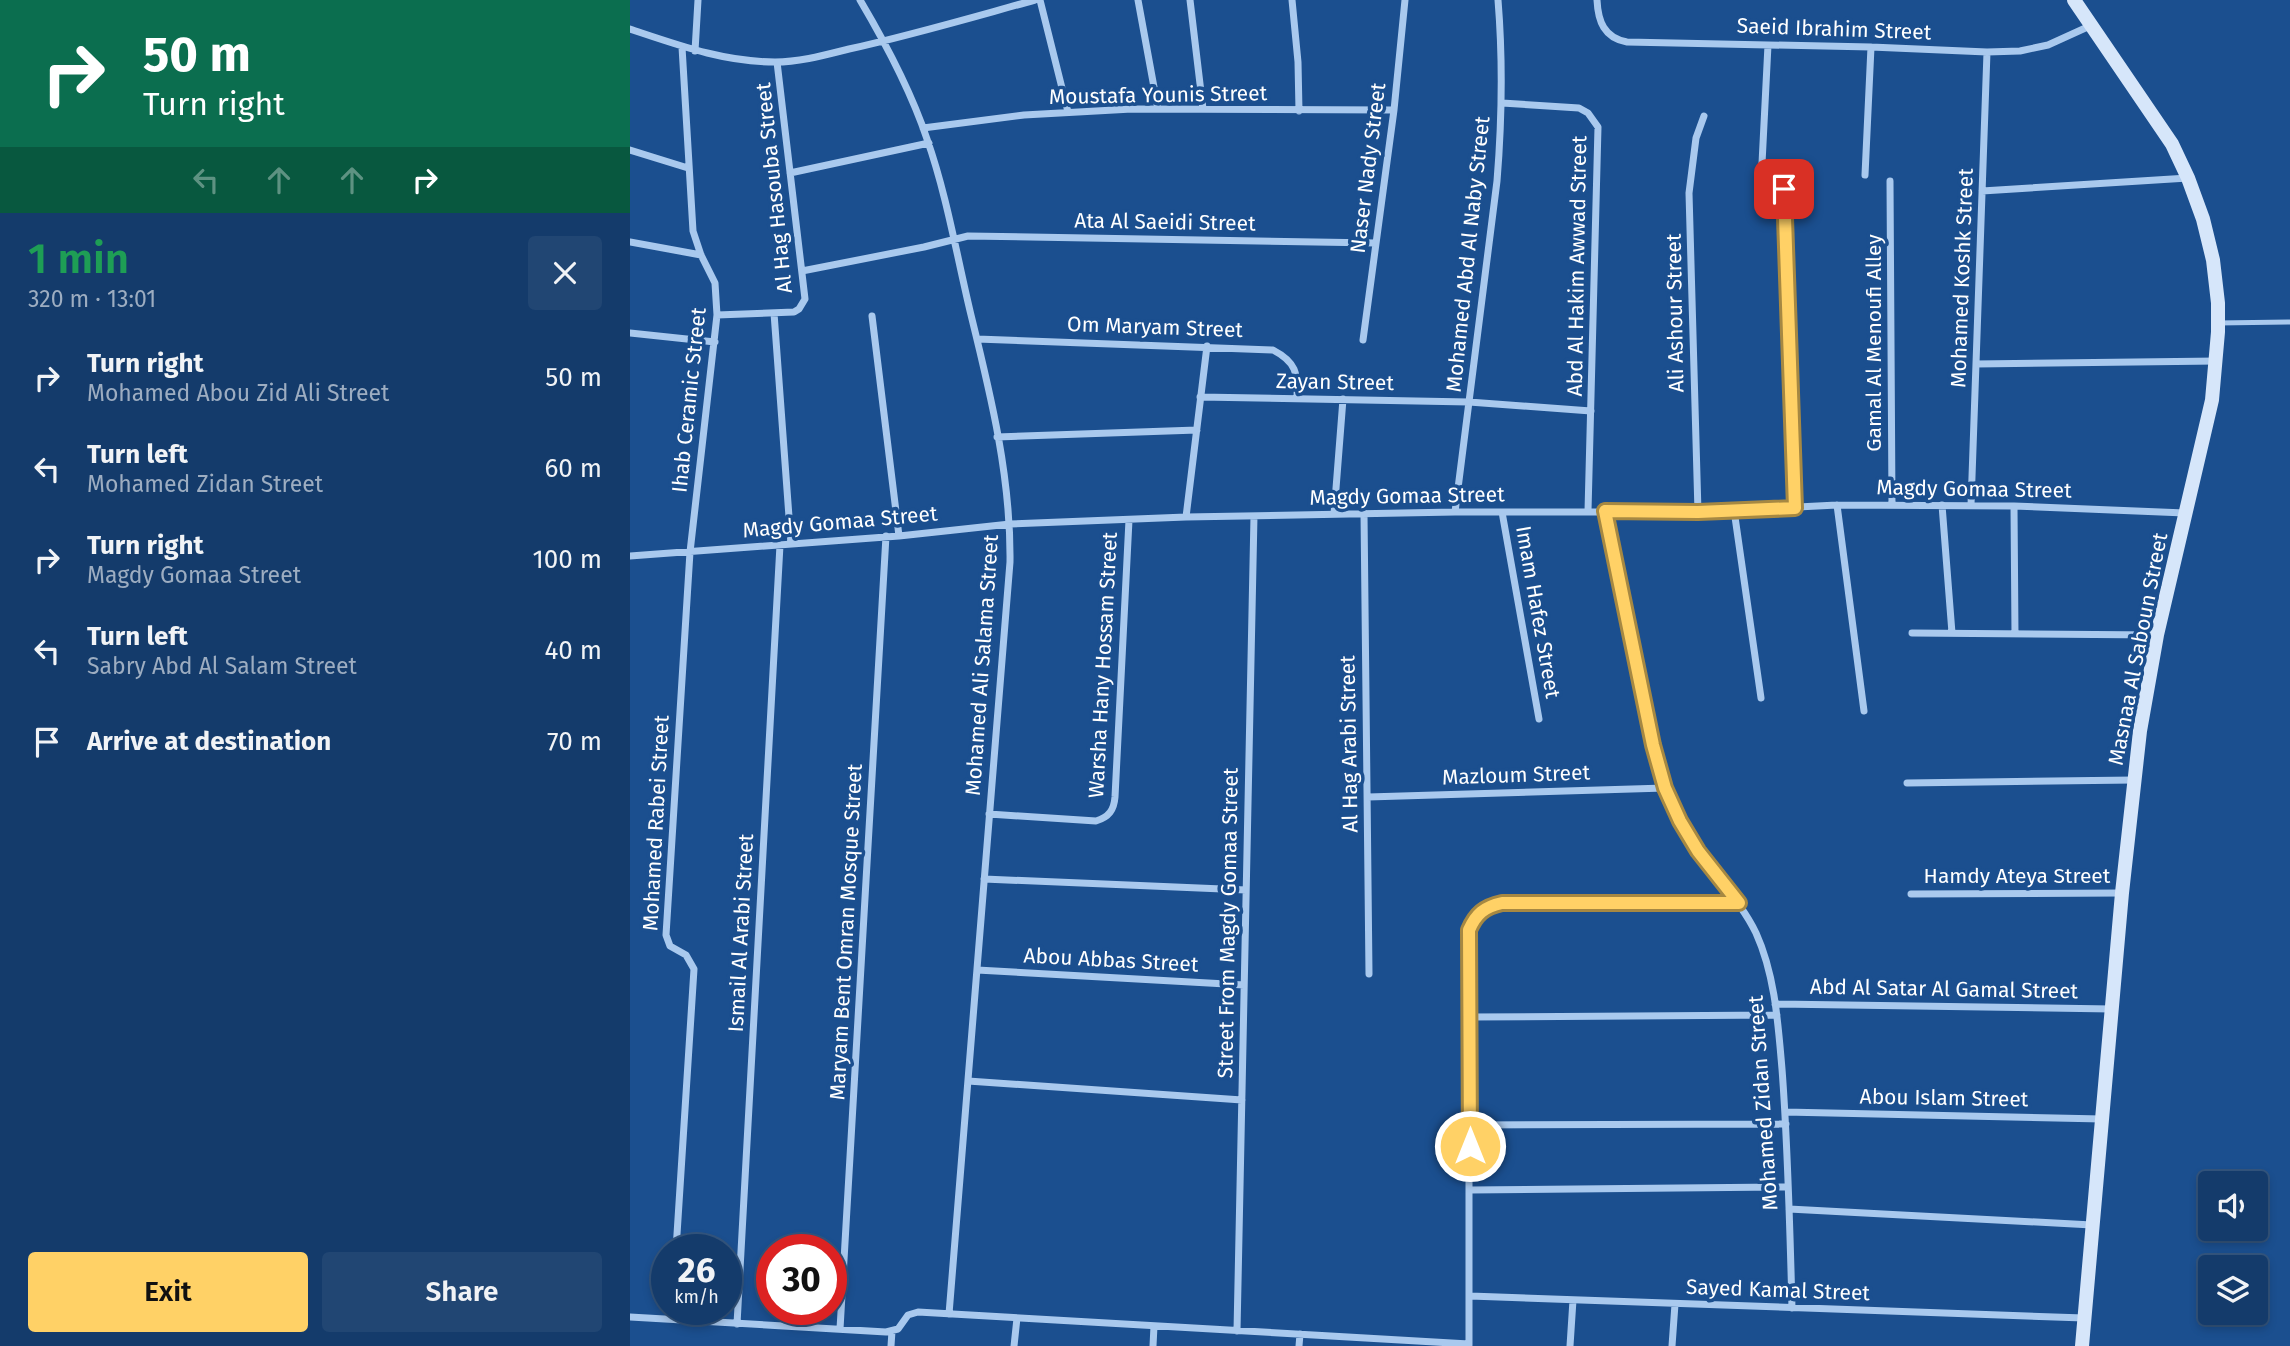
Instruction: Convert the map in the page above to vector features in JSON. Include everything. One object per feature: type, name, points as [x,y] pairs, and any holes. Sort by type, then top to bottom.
[{"type":"street","points":[[695,51],[698,0]]},
{"type":"street","name":"Mohamed Ali Salama Street","points":[[860,0],[884,41],[929,143],[977,339],[1004,467],[1010,524],[1010,562],[949,1314]]},
{"type":"street","points":[[630,29],[695,51],[741,60],[777,62],[806,59],[884,41],[1038,0],[1068,112]]},
{"type":"street","points":[[1138,0],[1157,109]]},
{"type":"street","points":[[1189,0],[1203,108]]},
{"type":"street","points":[[1292,0],[1299,111]]},
{"type":"street","name":"Naser Nady Street","points":[[1363,340],[1394,110],[1405,0]]},
{"type":"street","name":"Mohamed Abd Al Naby Street","points":[[1455,512],[1497,181],[1502,103],[1498,0]]},
{"type":"street","name":"Saeid Ibrahim Street","points":[[1597,0],[1602,27],[1610,36],[1619,40],[2020,51],[2048,45],[2092,24]]},
{"type":"street","name":"Masnaa Al Saboun Street","points":[[2074,0],[2172,144],[2203,219],[2213,260],[2218,303],[2217,361],[2212,400],[2157,635],[2134,780],[2082,1346]]},
{"type":"street","points":[[1760,183],[1768,45]]},
{"type":"street","name":"Ihab Ceramic Street","points":[[682,47],[693,231],[715,283],[717,315],[690,552]]},
{"type":"street","points":[[1865,176],[1871,47]]},
{"type":"street","name":"Mohamed Koshk Street","points":[[1971,505],[1987,52]]},
{"type":"street","name":"Al Hag Hasouba Street","points":[[717,315],[794,312],[805,299],[777,62]]},
{"type":"street","name":"Abd Al Hakim Awwad Street","points":[[1502,103],[1579,108],[1588,113],[1598,127],[1588,511]]},
{"type":"street","name":"Moustafa Younis Street","points":[[923,128],[1068,112],[1203,108],[1394,110]]},
{"type":"street","name":"Ali Ashour Street","points":[[1698,512],[1689,193],[1696,138],[1704,116]]},
{"type":"street","points":[[790,173],[929,143]]},
{"type":"street","points":[[630,150],[688,168]]},
{"type":"street","points":[[1982,191],[2188,178]]},
{"type":"street","name":"Gamal Al Menoufi Alley","points":[[1890,180],[1892,505]]},
{"type":"street","points":[[1784,189],[1795,508]]},
{"type":"street","name":"Ata Al Saeidi Street","points":[[802,271],[953,239],[984,236],[1376,243]]},
{"type":"street","points":[[630,242],[701,255]]},
{"type":"street","points":[[774,313],[791,544]]},
{"type":"street","points":[[872,316],[899,536]]},
{"type":"street","points":[[630,333],[715,342]]},
{"type":"street","name":"Om Maryam Street","points":[[977,339],[1273,350],[1284,355],[1292,364],[1297,375],[1297,398]]},
{"type":"street","points":[[1186,517],[1207,346]]},
{"type":"street","points":[[1976,364],[2217,361]]},
{"type":"street","name":"Zayan Street","points":[[1200,397],[1469,402],[1591,411]]},
{"type":"street","points":[[1334,514],[1343,399]]},
{"type":"street","points":[[997,437],[1197,430]]},
{"type":"street","points":[[1838,505],[1864,711]]},
{"type":"street","name":"Magdy Gomaa Street","points":[[630,556],[899,536],[1010,524],[1186,517],[1455,512],[1698,512],[1838,505],[1971,505],[2186,513]]},
{"type":"street","points":[[1942,505],[1952,634]]},
{"type":"street","points":[[2014,506],[2015,634]]},
{"type":"street","points":[[1734,510],[1761,698]]},
{"type":"street","name":"Mohamed Zidan Street","points":[[1605,511],[1654,750],[1665,788],[1698,851],[1739,903],[1756,934],[1768,967],[1777,1015],[1786,1124],[1792,1308]]},
{"type":"street","name":"Imam Hafez Street","points":[[1503,512],[1539,719]]},
{"type":"street","name":"Al Hag Arabi Street","points":[[1364,513],[1369,974]]},
{"type":"street","name":"Street From Magdy Gomaa Street","points":[[1237,1331],[1254,516]]},
{"type":"street","name":"Warsha Hany Hossam Street","points":[[989,814],[1096,821],[1112,811],[1115,797],[1129,520]]},
{"type":"street","name":"Maryam Bent Omran Mosque Street","points":[[840,1329],[887,536]]},
{"type":"street","name":"Ismail Al Arabi Street","points":[[742,1234],[780,545]]},
{"type":"street","name":"Mohamed Rabei Street","points":[[677,1234],[694,969],[686,955],[670,946],[666,935],[690,552]]},
{"type":"street","points":[[1912,633],[2157,635]]},
{"type":"street","points":[[1907,782],[2134,780]]},
{"type":"street","name":"Mazloum Street","points":[[1368,797],[1665,788]]},
{"type":"street","points":[[984,879],[1246,890]]},
{"type":"street","name":"Hamdy Ateya Street","points":[[1911,894],[2122,893]]},
{"type":"street","points":[[742,1324],[892,1331],[898,1329],[911,1313],[949,1314],[1300,1334],[1370,1342],[1469,1345],[1469,930],[1474,920],[1481,911],[1502,903],[1739,903]]},
{"type":"street","name":"Abou Abbas Street","points":[[977,971],[1244,985]]},
{"type":"street","name":"Abd Al Satar Al Gamal Street","points":[[1775,1004],[2112,1009]]},
{"type":"street","points":[[1469,1017],[1777,1015]]},
{"type":"street","points":[[968,1081],[1242,1100]]},
{"type":"street","name":"Abou Islam Street","points":[[1785,1112],[2102,1119]]},
{"type":"street","points":[[1470,1125],[1786,1124]]},
{"type":"street","points":[[1470,1189],[1788,1187]]},
{"type":"street","points":[[1789,1209],[2092,1225]]},
{"type":"street","name":"Sayed Kamal Street","points":[[1470,1296],[2084,1318]]},
{"type":"street","points":[[1570,1346],[1573,1300]]},
{"type":"street","points":[[1672,1346],[1675,1304]]},
{"type":"street","points":[[630,1317],[651,1319]]},
{"type":"street","points":[[1014,1346],[1017,1318]]},
{"type":"street","points":[[1153,1346],[1154,1326]]},
{"type":"street","points":[[891,1346],[892,1331]]},
{"type":"street","points":[[1299,1346],[1300,1334]]},
{"type":"lane","points":[[2218,323],[2290,322]]},
{"type":"route","points":[[1470,1146],[1469,930],[1481,911],[1502,903],[1739,903],[1698,851],[1665,788],[1656,759],[1605,511],[1698,512],[1795,508],[1784,189]]}]
